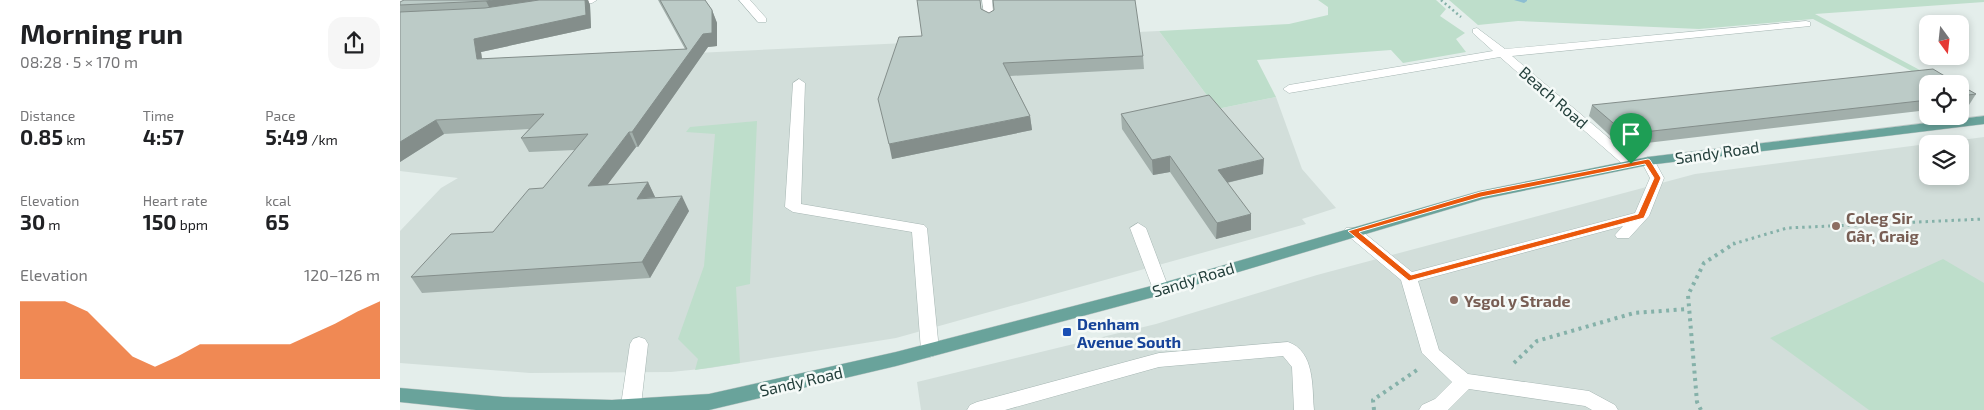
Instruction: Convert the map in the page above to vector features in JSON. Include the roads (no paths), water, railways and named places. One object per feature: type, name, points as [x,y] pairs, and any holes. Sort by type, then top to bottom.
[{"type":"main road","name":"Sandy Road","points":[[400,395],[503,405],[612,408],[631,406],[707,406],[1161,289],[1352,231],[1480,195],[1631,164],[1984,120]]},
{"type":"street","points":[[561,6],[592,0]]},
{"type":"street","points":[[744,0],[762,20]]},
{"type":"street","points":[[987,0],[990,20]]},
{"type":"street","points":[[1289,89],[1503,53],[1806,24]]},
{"type":"street","name":"Beach Road","points":[[1477,31],[1631,164]]},
{"type":"street","points":[[799,83],[793,207],[919,228],[930,350]]},
{"type":"street","points":[[1623,235],[1642,216],[1658,178],[1648,162]]},
{"type":"street","points":[[1409,278],[1642,216]]},
{"type":"street","points":[[1138,228],[1161,289]]},
{"type":"street","points":[[1352,231],[1409,278],[1431,353],[1465,382],[1589,399],[1608,410]]},
{"type":"street","points":[[631,406],[639,344]]},
{"type":"street","points":[[977,410],[1160,360],[1288,349],[1301,365],[1304,410]]},
{"type":"street","points":[[1429,410],[1442,404],[1465,382]]},
{"type":"waterway","points":[[1517,0],[1524,1]]},
{"type":"place","name":"Coleg Sir Gâr, Graig","points":[[1836,226]]},
{"type":"place","name":"Ysgol y Strade","points":[[1454,300]]},
{"type":"place","name":"Denham Avenue South","points":[[1067,332]]}]
